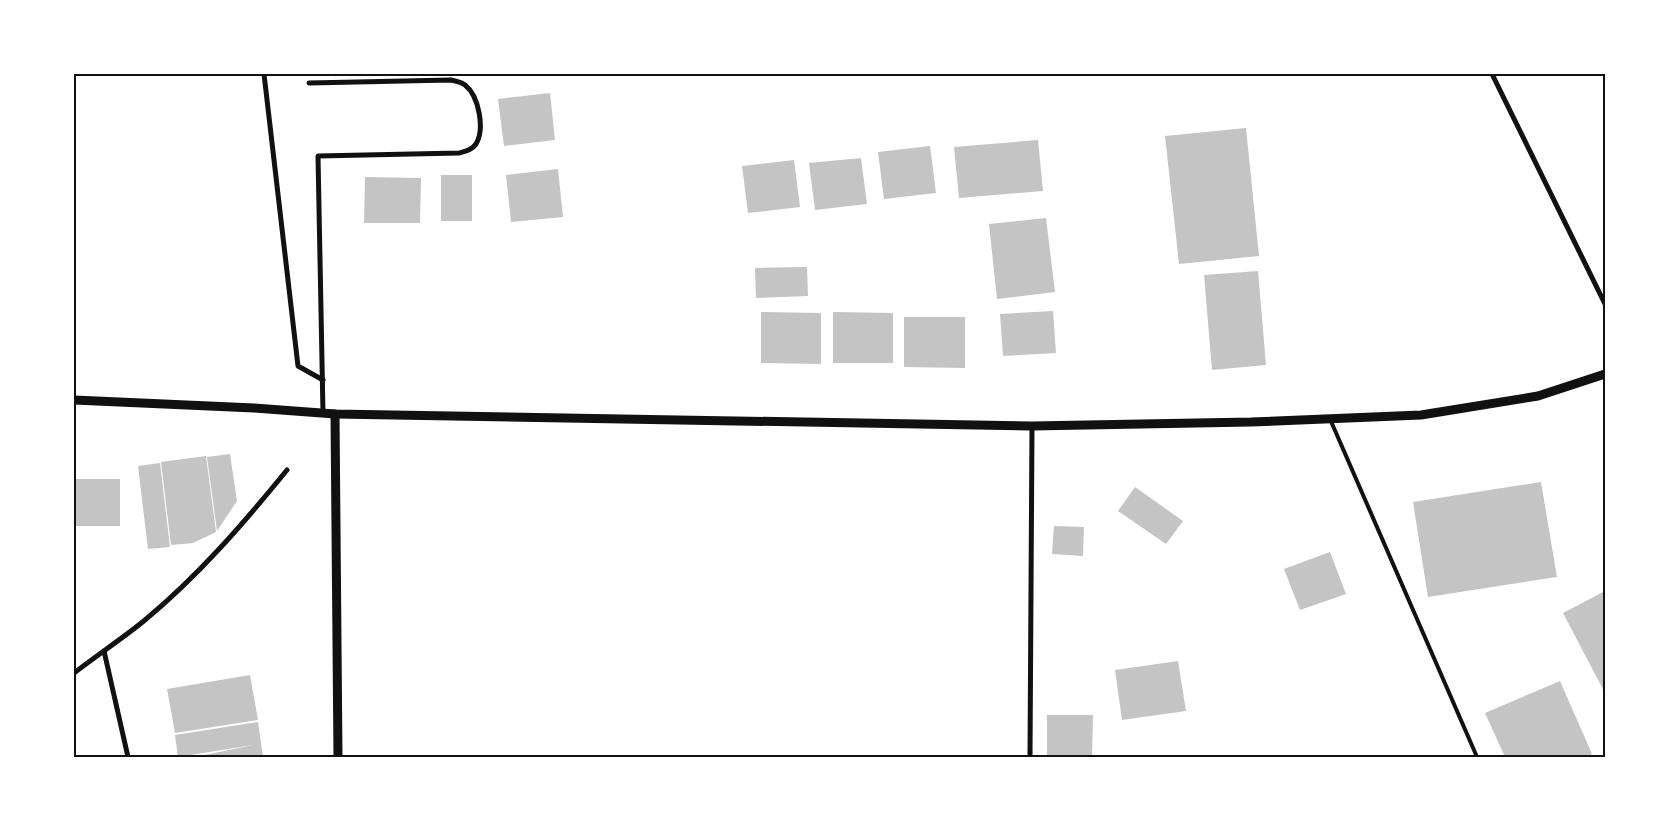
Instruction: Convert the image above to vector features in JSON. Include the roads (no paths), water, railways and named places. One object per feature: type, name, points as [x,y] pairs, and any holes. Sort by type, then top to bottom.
[{"type":"street","points":[[264,74],[298,366],[323,380]]},
{"type":"street","points":[[1492,74],[1605,304]]},
{"type":"street","points":[[309,83],[451,80],[464,84],[474,95],[479,106],[479,126],[476,143],[469,151],[459,153],[318,156],[323,413]]},
{"type":"street","points":[[74,400],[254,408],[335,414],[1032,426],[1251,422],[1421,415],[1538,396],[1605,374]]},
{"type":"street","points":[[335,414],[338,757]]},
{"type":"street","points":[[1030,757],[1032,426]]},
{"type":"street","points":[[74,673],[143,622],[212,557],[249,517],[287,470]]},
{"type":"street","points":[[104,651],[128,757]]},
{"type":"lane","points":[[1330,419],[1476,757]]}]
